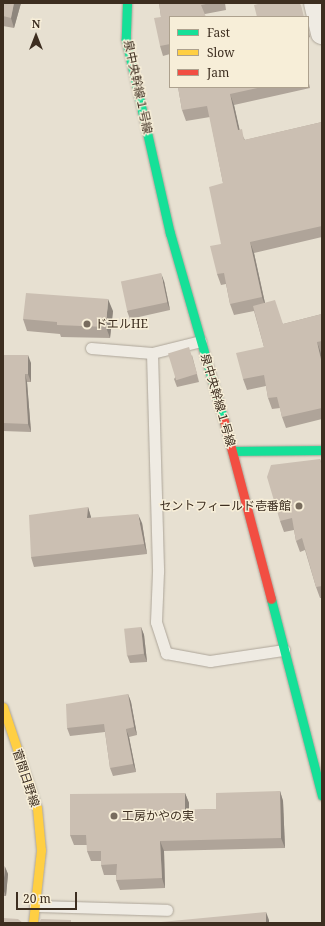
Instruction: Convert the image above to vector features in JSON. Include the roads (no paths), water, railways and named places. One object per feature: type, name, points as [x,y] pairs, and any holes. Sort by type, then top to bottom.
[{"type":"street","name":"泉中央幹線１号線","points":[[127,3],[126,40],[170,233],[232,451],[322,796]]},
{"type":"street","points":[[315,3],[322,33]]},
{"type":"street","points":[[232,451],[322,450]]},
{"type":"street","name":"菅間日野線","points":[[3,706],[37,808],[41,850],[33,923]]},
{"type":"lane","points":[[91,348],[152,353],[201,341]]},
{"type":"lane","points":[[152,353],[158,572],[156,622],[166,653],[210,661],[284,650]]},
{"type":"lane","points":[[35,906],[167,910]]},
{"type":"place","name":"ドエルHE","points":[[87,324]]},
{"type":"place","name":"セントフィールド壱番館","points":[[299,506]]},
{"type":"place","name":"工房かやの実","points":[[114,816]]}]
